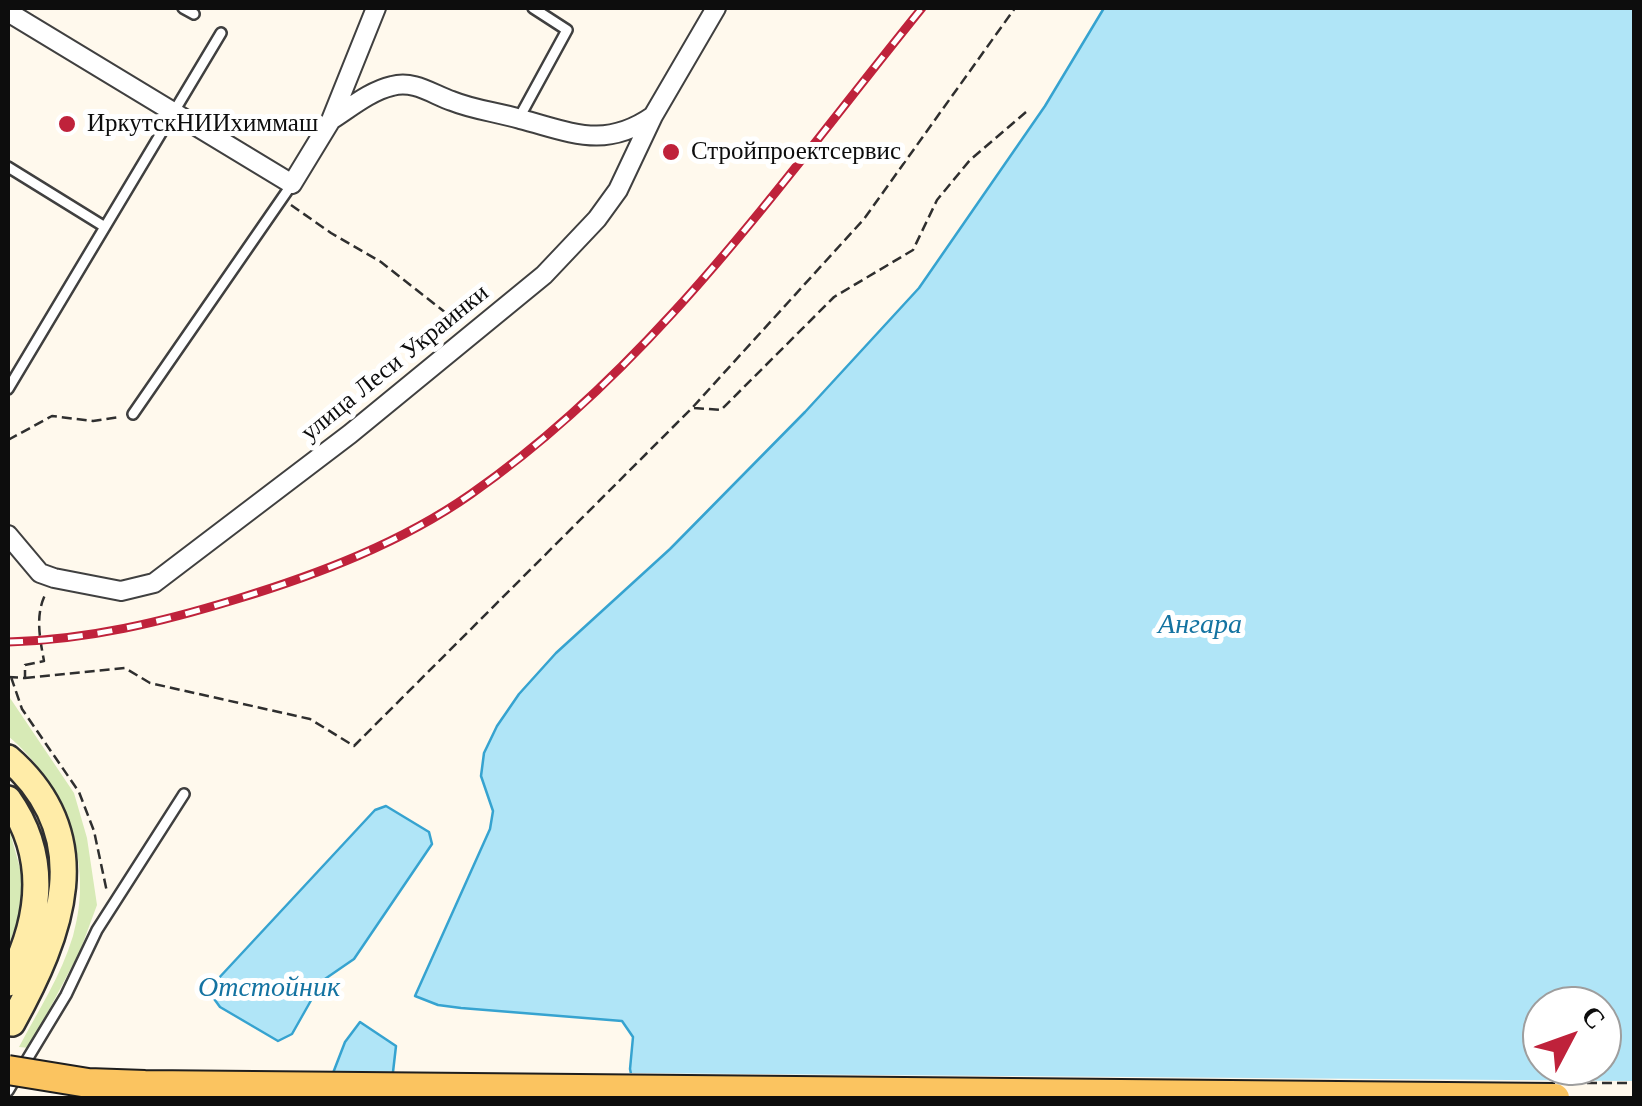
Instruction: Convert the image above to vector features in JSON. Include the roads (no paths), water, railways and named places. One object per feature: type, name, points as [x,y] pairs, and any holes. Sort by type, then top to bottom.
[{"type":"main road","points":[[8,758],[31,782],[50,818],[61,850],[64,880],[51,944],[12,1023]]},
{"type":"main road","points":[[8,799],[30,841],[38,890],[31,928],[8,984]]},
{"type":"main road","points":[[8,1070],[88,1082],[144,1085],[1555,1098]]},
{"type":"street","points":[[8,12],[174,112],[287,191],[330,120],[376,8]]},
{"type":"street","name":"улица Леси Украинки","points":[[8,536],[40,573],[54,578],[121,591],[154,583],[350,434],[544,275],[597,219],[628,172],[653,116],[716,8]]},
{"type":"street","points":[[330,120],[365,98],[407,84],[561,132],[605,138],[653,116]]},
{"type":"lane","points":[[184,8],[194,14]]},
{"type":"lane","points":[[519,118],[567,30],[532,8]]},
{"type":"lane","points":[[8,389],[221,34]]},
{"type":"lane","points":[[8,167],[105,227]]},
{"type":"lane","points":[[132,414],[287,191]]},
{"type":"lane","points":[[8,1091],[66,995],[110,910],[184,794]]},
{"type":"water","name":"Ангара","points":[[1104,8],[1634,8],[1634,1098],[636,1098],[630,1069],[633,1037],[622,1021],[461,1008],[415,996],[490,829],[493,811],[481,776],[484,753],[519,694],[556,653],[670,549],[805,412],[919,288],[1045,106]]},
{"type":"water","name":"Отстойник","points":[[386,806],[429,832],[432,844],[354,959],[322,981],[292,1034],[278,1041],[220,1007],[212,996],[217,980],[375,810]]},
{"type":"water","points":[[360,1022],[396,1046],[390,1098],[328,1086],[345,1042]]},
{"type":"railway","points":[[8,642],[67,638],[124,628],[268,589],[388,542],[471,494],[537,444],[658,329],[767,203],[922,8]]},
{"type":"place","name":"ИркутскНИИхиммаш","points":[[67,124]]},
{"type":"place","name":"Стройпроектсервис","points":[[671,152]]}]
